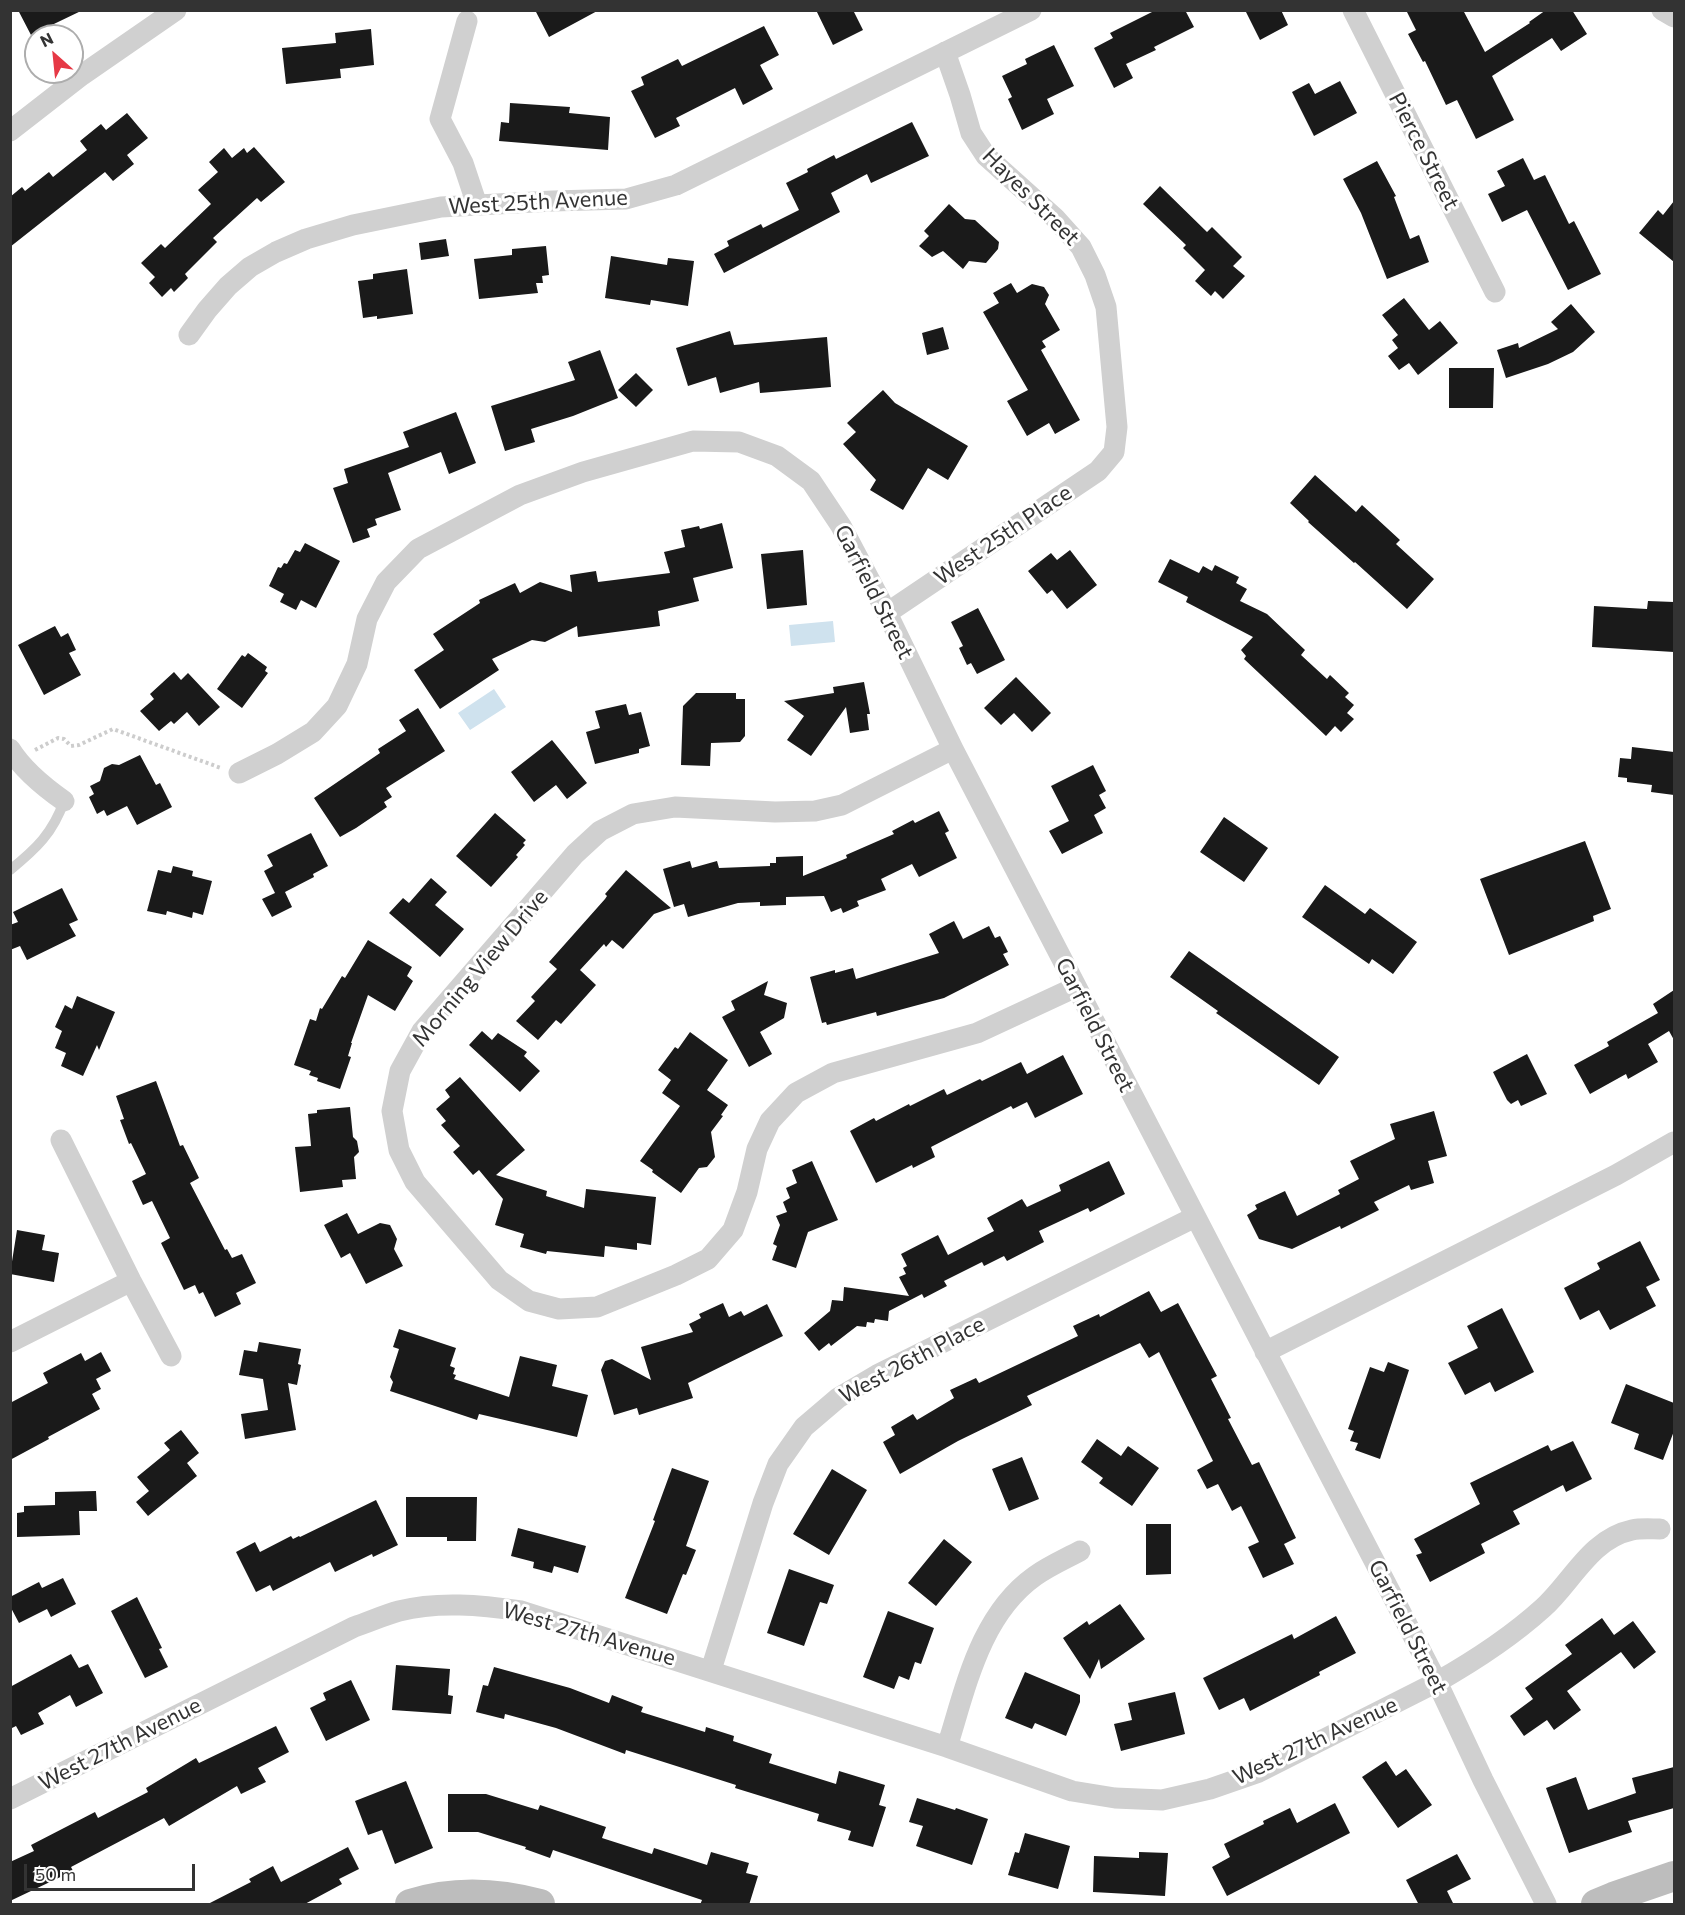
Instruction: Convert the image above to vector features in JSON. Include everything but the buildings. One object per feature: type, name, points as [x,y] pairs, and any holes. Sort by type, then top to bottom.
[{"type":"street","name":"West 25th Avenue","points":[[189,335],[228,286],[250,267],[306,239],[353,225],[441,207],[626,199],[676,185],[1031,10]]},
{"type":"street","name":"Pierce Street","points":[[1353,10],[1495,292]]},
{"type":"street","points":[[1662,10],[1674,17]]},
{"type":"street","points":[[10,131],[169,12]]},
{"type":"street","points":[[467,21],[440,119],[463,164],[477,204]]},
{"type":"street","name":"Hayes Street","points":[[945,52],[971,133],[986,156],[1055,218],[1081,247],[1095,275],[1106,307],[1117,427],[1114,452]]},
{"type":"street","name":"Garfield Street","points":[[239,773],[313,732],[337,706],[357,664],[367,619],[386,582],[418,549],[520,495],[583,472],[693,441],[739,442],[777,456],[811,481],[841,526],[887,613],[952,749],[1437,1682],[1546,1905]]},
{"type":"street","name":"West 25th Place","points":[[887,613],[1098,471],[1114,452]]},
{"type":"street","name":"Morning View Drive","points":[[952,749],[842,805],[815,812],[675,807],[633,814],[600,831],[575,854],[422,1031],[400,1071],[392,1111],[399,1150],[415,1182],[499,1280],[530,1300],[559,1309],[597,1307],[676,1275],[708,1259],[733,1230],[747,1192],[757,1149],[770,1121],[796,1093],[833,1072],[977,1033],[1076,987]]},
{"type":"street","points":[[14,754],[38,780],[64,801]]},
{"type":"street","points":[[61,1140],[171,1356]]},
{"type":"street","points":[[1265,1352],[1616,1175],[1674,1142]]},
{"type":"street","name":"West 26th Place","points":[[711,1670],[763,1503],[778,1464],[804,1427],[838,1398],[877,1375],[1195,1217]]},
{"type":"street","points":[[10,1342],[131,1281]]},
{"type":"street","name":"West 27th Avenue","points":[[10,1799],[354,1627],[400,1611],[443,1606],[486,1606],[521,1611],[711,1670],[1072,1791],[1115,1798],[1162,1800],[1210,1789],[1259,1772],[1437,1682],[1504,1639],[1545,1607],[1582,1563],[1608,1541],[1633,1530],[1660,1529]]},
{"type":"street","points":[[946,1747],[979,1648],[996,1620],[1016,1593],[1033,1578],[1080,1551]]},
{"type":"street","points":[[1596,1905],[1613,1896],[1674,1876]]},
{"type":"street","points":[[411,1905],[455,1895],[492,1894],[540,1905]]},
{"type":"lane","points":[[10,870],[49,833],[64,801]]},
{"type":"path","points":[[14,754],[58,738],[64,739],[68,745],[74,747],[113,729],[239,773]]},
{"type":"water","points":[[833,621],[835,642],[791,646],[789,625]]},
{"type":"water","points":[[494,689],[506,707],[470,730],[458,713]]}]
